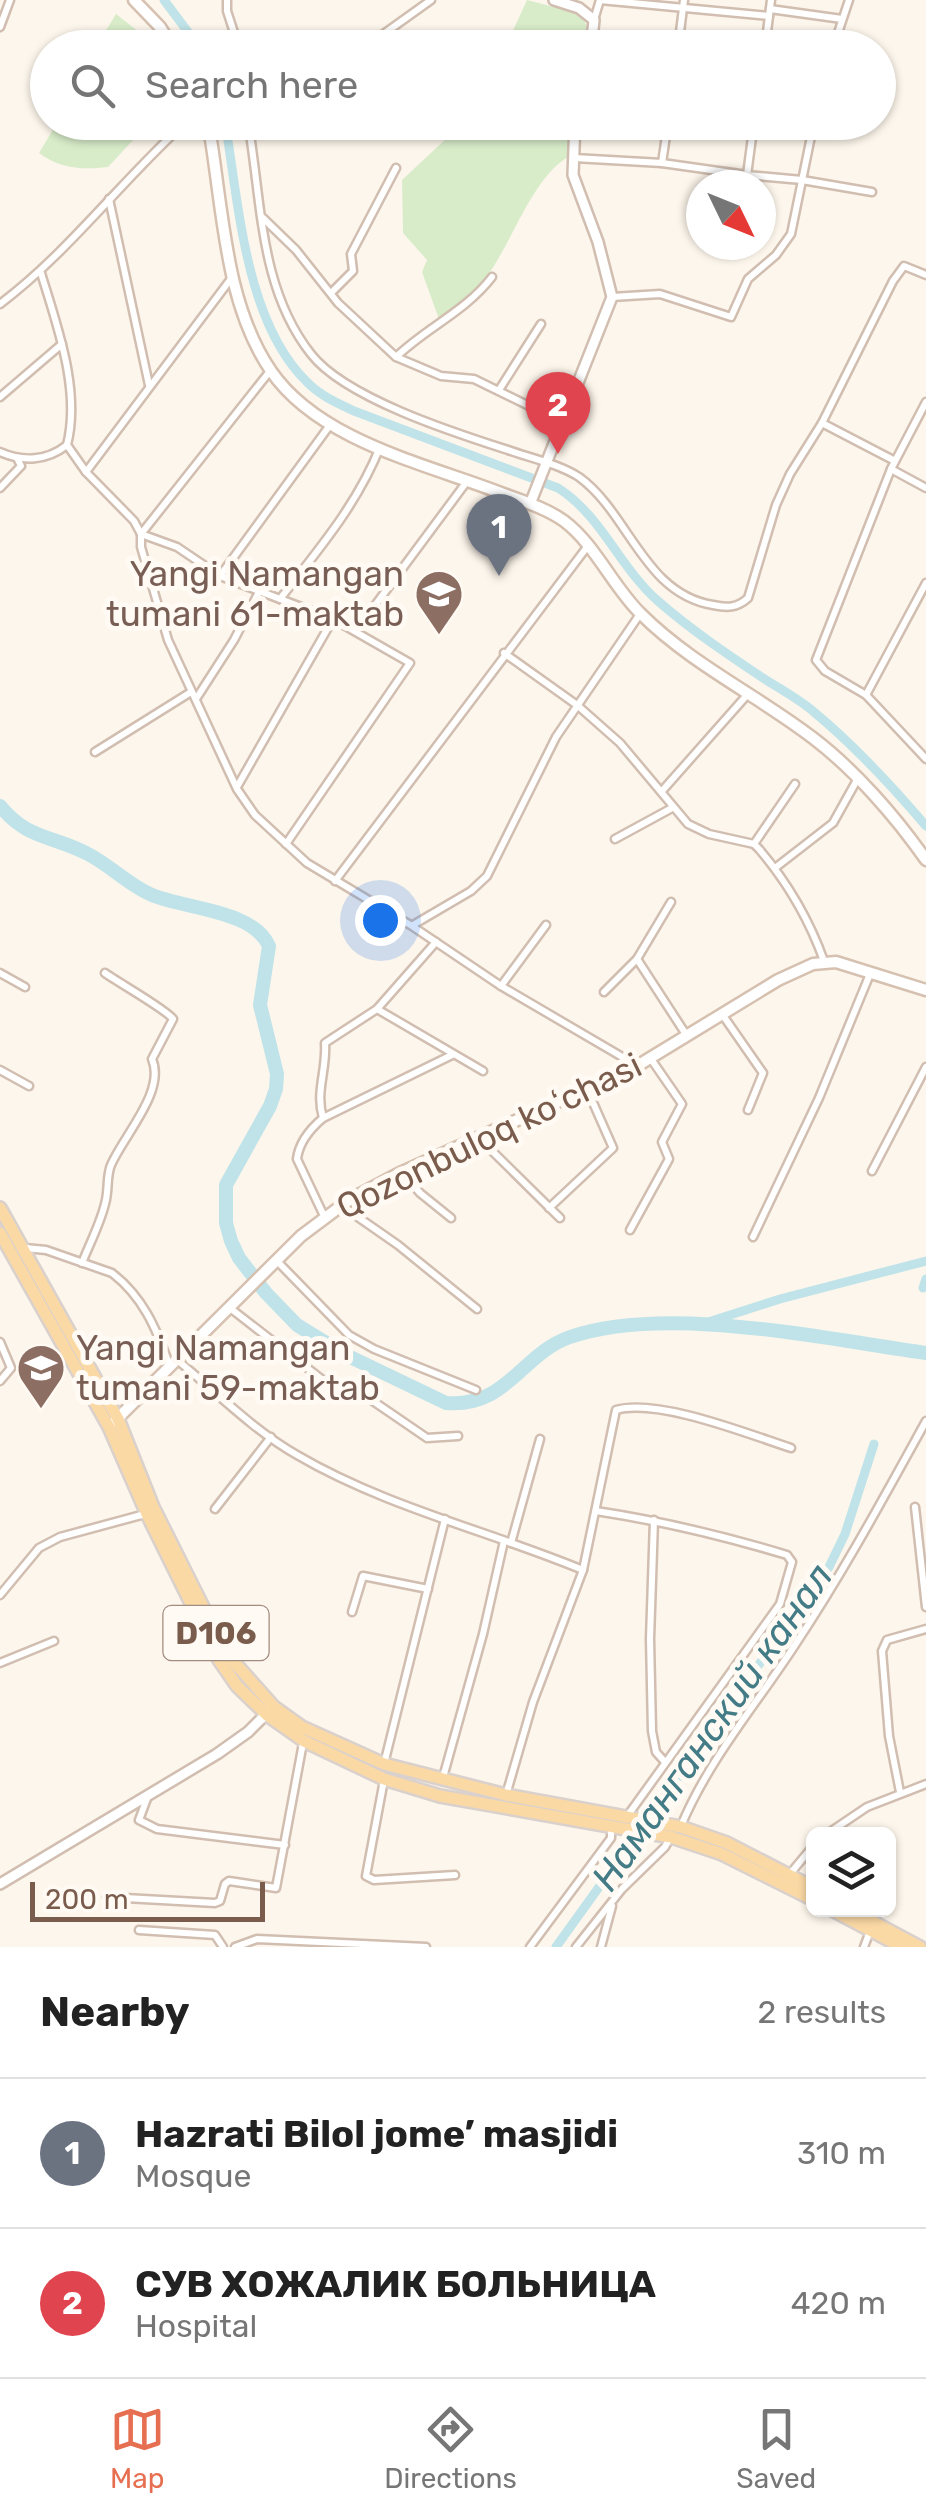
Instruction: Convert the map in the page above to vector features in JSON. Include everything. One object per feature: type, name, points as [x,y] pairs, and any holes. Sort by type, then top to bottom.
[{"type":"main road","points":[[134,0],[159,30]]},
{"type":"main road","points":[[211,140],[234,275],[250,329],[270,370],[298,402],[330,426],[468,480],[532,500],[565,522],[640,614],[686,652],[816,740],[893,816],[926,860]]},
{"type":"main road","points":[[824,961],[926,990]]},
{"type":"main road","name":"Qozonbuloq koʻchasi","points":[[113,1423],[276,1260],[340,1205],[402,1172],[638,1066],[778,980],[824,961]]},
{"type":"main road","name":"D106","points":[[0,1208],[25,1248],[226,1653],[270,1711],[384,1764],[506,1795],[631,1817],[806,1886]]},
{"type":"main road","name":"D106","points":[[0,1233],[113,1423],[146,1514],[219,1660],[237,1686],[304,1741],[384,1779],[440,1796],[612,1829],[671,1831]]},
{"type":"main road","name":"D106","points":[[786,1880],[806,1894]]},
{"type":"main road","points":[[845,1917],[902,1947]]},
{"type":"main road","points":[[864,1917],[920,1947]]},
{"type":"street","points":[[0,28],[10,0]]},
{"type":"street","points":[[227,0],[233,30]]},
{"type":"street","points":[[390,30],[432,0]]},
{"type":"street","points":[[554,0],[580,8],[594,20]]},
{"type":"street","points":[[593,30],[600,0],[770,8],[842,19]]},
{"type":"street","points":[[839,30],[849,0]]},
{"type":"street","points":[[680,30],[683,5]]},
{"type":"street","points":[[0,304],[41,272],[168,140]]},
{"type":"street","points":[[250,140],[269,271],[290,320],[312,356],[341,379],[387,405],[578,477],[603,502],[648,565],[701,603],[733,607],[748,598],[776,505],[790,474],[822,423],[899,271],[904,266],[926,275]]},
{"type":"street","points":[[532,500],[612,297],[598,242],[573,175],[574,140]]},
{"type":"street","points":[[662,163],[665,140]]},
{"type":"street","points":[[748,170],[752,140]]},
{"type":"street","points":[[612,297],[660,294],[730,317],[748,279],[776,256],[791,234],[810,140]]},
{"type":"street","points":[[574,158],[712,170]]},
{"type":"street","points":[[331,293],[352,271],[351,254],[396,168]]},
{"type":"street","points":[[776,178],[872,192]]},
{"type":"street","points":[[109,198],[148,385]]},
{"type":"street","points":[[263,218],[396,357],[442,376],[474,379],[563,422]]},
{"type":"street","points":[[0,452],[17,458],[48,457],[67,446],[73,422],[62,344],[41,272]]},
{"type":"street","points":[[86,472],[234,275]]},
{"type":"street","points":[[396,357],[419,335],[465,307],[492,277]]},
{"type":"street","points":[[499,390],[541,324]]},
{"type":"street","points":[[0,397],[62,344]]},
{"type":"street","points":[[140,534],[270,370]]},
{"type":"street","points":[[923,756],[866,695],[825,671],[816,660],[893,465],[926,402]]},
{"type":"street","points":[[822,423],[926,488]]},
{"type":"street","points":[[220,576],[330,426]]},
{"type":"street","points":[[67,446],[86,472],[134,521],[159,614],[193,696],[236,788],[256,815],[306,863],[412,926],[501,986],[638,1066]]},
{"type":"street","points":[[280,599],[366,483],[380,447]]},
{"type":"street","points":[[0,488],[21,466],[17,458]]},
{"type":"street","points":[[356,631],[468,480]]},
{"type":"street","points":[[140,534],[176,547],[220,576],[333,619],[410,663],[286,844]]},
{"type":"street","points":[[336,881],[587,546]]},
{"type":"street","points":[[866,695],[926,583]]},
{"type":"street","points":[[95,752],[193,696],[234,640],[259,592]]},
{"type":"street","points":[[412,926],[470,891],[487,876],[556,737],[640,614]]},
{"type":"street","points":[[236,788],[333,619]]},
{"type":"street","points":[[504,653],[577,705],[620,743],[688,824],[708,834],[754,844],[776,868],[814,932],[824,961]]},
{"type":"street","points":[[662,791],[748,694]]},
{"type":"street","points":[[923,756],[926,742]]},
{"type":"street","points":[[776,868],[833,822],[857,780]]},
{"type":"street","points":[[754,844],[795,784]]},
{"type":"street","points":[[614,839],[672,808]]},
{"type":"street","points":[[604,992],[637,959],[671,902]]},
{"type":"street","points":[[501,986],[546,925]]},
{"type":"street","points":[[322,1118],[319,1105],[326,1072],[326,1043],[377,1009],[436,942]]},
{"type":"street","points":[[637,959],[688,1036]]},
{"type":"street","points":[[0,973],[25,987]]},
{"type":"street","points":[[82,1263],[104,1208],[112,1162],[133,1130],[156,1080],[157,1069],[152,1059],[173,1019],[105,973]]},
{"type":"street","points":[[752,1237],[818,1098],[870,974]]},
{"type":"street","points":[[377,1009],[483,1071]]},
{"type":"street","points":[[722,1014],[762,1073],[748,1110]]},
{"type":"street","points":[[324,1216],[297,1159],[302,1142],[322,1118],[452,1055]]},
{"type":"street","points":[[630,1230],[669,1159],[662,1142],[682,1104],[651,1058]]},
{"type":"street","points":[[872,1172],[926,1067]]},
{"type":"street","points":[[0,1070],[29,1086]]},
{"type":"street","points":[[549,1208],[613,1148],[587,1089]]},
{"type":"street","points":[[480,1139],[560,1218]]},
{"type":"street","points":[[402,1172],[420,1194],[451,1218]]},
{"type":"street","points":[[340,1205],[477,1308]]},
{"type":"street","points":[[25,1248],[46,1250],[112,1273],[135,1294],[172,1361],[300,1458],[583,1570]]},
{"type":"street","points":[[276,1260],[350,1335],[374,1349],[476,1390]]},
{"type":"street","points":[[230,1308],[324,1381],[370,1399],[426,1438],[458,1436]]},
{"type":"street","points":[[0,1342],[11,1368],[0,1381]]},
{"type":"street","points":[[506,1795],[533,1702],[583,1570],[613,1416],[620,1408],[690,1416],[791,1448]]},
{"type":"street","points":[[576,1947],[634,1876],[665,1847],[708,1768],[773,1680],[830,1592],[926,1421]]},
{"type":"street","points":[[215,1509],[270,1437]]},
{"type":"street","points":[[442,1781],[540,1439]]},
{"type":"street","points":[[915,1507],[926,1607]]},
{"type":"street","points":[[596,1511],[654,1520],[787,1555],[792,1562],[780,1604],[665,1762],[631,1817]]},
{"type":"street","points":[[0,1596],[39,1548],[60,1536],[146,1514]]},
{"type":"street","points":[[384,1764],[446,1519]]},
{"type":"street","points":[[654,1520],[650,1639],[653,1742],[665,1762]]},
{"type":"street","points":[[352,1612],[363,1576],[428,1589]]},
{"type":"street","points":[[900,1792],[882,1651],[890,1638],[926,1629]]},
{"type":"street","points":[[0,1663],[54,1642]]},
{"type":"street","points":[[0,1884],[217,1754],[270,1711]]},
{"type":"street","points":[[107,1897],[216,1903],[229,1881],[278,1887],[304,1741]]},
{"type":"street","points":[[384,1779],[366,1876],[374,1880],[455,1874]]},
{"type":"street","points":[[837,1827],[867,1807],[926,1784]]},
{"type":"street","points":[[149,1794],[139,1820],[157,1829],[285,1845]]},
{"type":"street","points":[[530,1947],[611,1838],[612,1829]]},
{"type":"street","points":[[786,1880],[806,1855]]},
{"type":"street","points":[[601,1947],[614,1900]]},
{"type":"street","points":[[140,1930],[215,1935],[223,1947]]},
{"type":"street","points":[[864,1947],[870,1930]]},
{"type":"street","points":[[235,1947],[257,1938],[426,1947]]},
{"type":"green space","points":[[527,0],[581,14],[588,29],[588,30],[513,30]]},
{"type":"green space","points":[[116,14],[136,30],[106,30]]},
{"type":"green space","points":[[47,140],[133,140],[108,167],[72,167],[39,153]]},
{"type":"green space","points":[[445,140],[571,140],[570,156],[544,180],[492,269],[467,299],[440,322],[422,272],[427,260],[403,233],[402,180]]},
{"type":"waterway","points":[[164,0],[186,30]]},
{"type":"waterway","points":[[228,140],[241,225],[258,296],[287,358],[308,383],[354,411],[558,488],[587,513],[658,601],[709,641],[814,712],[873,767],[926,826]]},
{"type":"waterway","points":[[0,806],[30,831],[86,853],[152,895],[249,925],[269,946],[260,1005],[277,1074],[276,1089],[226,1185],[226,1223],[239,1258],[266,1293],[297,1325],[344,1354],[446,1403],[484,1397],[553,1345],[609,1328],[652,1324],[746,1327],[926,1353]]},
{"type":"waterway","points":[[702,1324],[926,1261]]},
{"type":"waterway","points":[[923,1288],[926,1279]]},
{"type":"waterway","name":"Наманганский канал","points":[[556,1947],[829,1567],[845,1534],[874,1444]]},
{"type":"place","name":"СУВ ХОЖАЛИК БОЛЬНИЦА","points":[[558,454]]},
{"type":"place","name":"Hazrati Bilol jome’ masjidi","points":[[499,576]]},
{"type":"place","name":"Yangi Namangan tumani 61-maktab","points":[[439,636]]},
{"type":"place","name":"Yangi Namangan tumani 59-maktab","points":[[41,1410]]}]
